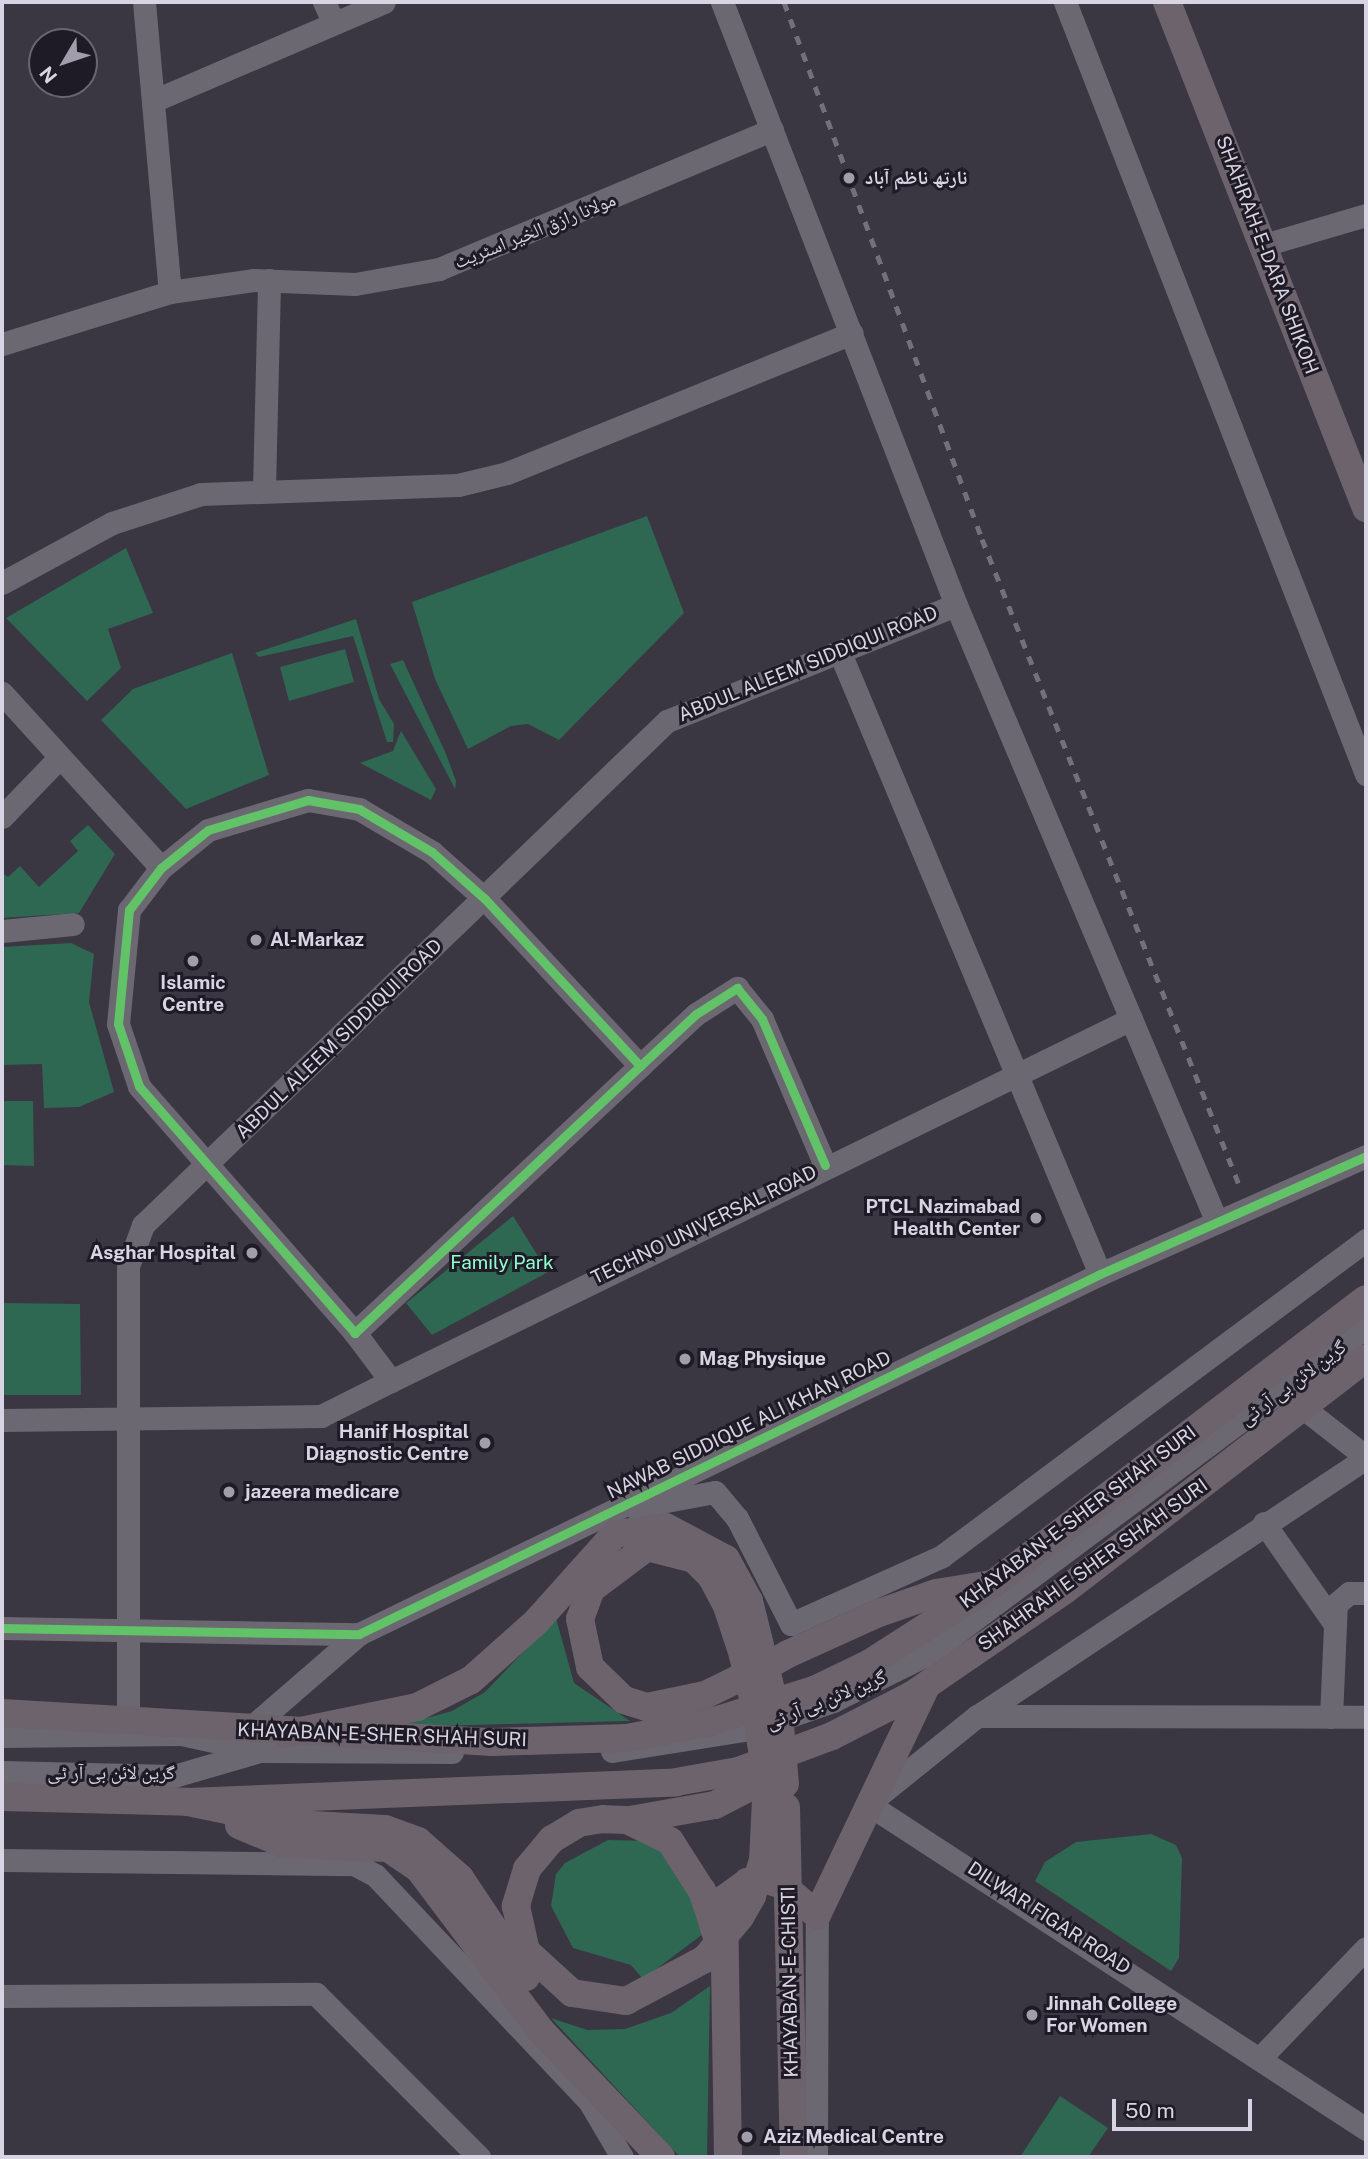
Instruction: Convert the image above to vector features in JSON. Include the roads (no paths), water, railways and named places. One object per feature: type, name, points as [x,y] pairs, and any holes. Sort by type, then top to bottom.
[{"type":"main road","name":"SHAHRAH-E-DARA SHIKOH","points":[[1167,2],[1366,508]]},
{"type":"main road","name":"KHAYABAN-E-SHER SHAH SURI","points":[[2,1713],[128,1719],[253,1741],[286,1734],[492,1742],[668,1732],[814,1690],[870,1663],[993,1584],[1360,1313]]},
{"type":"main road","name":"SHAHRAH E SHER SHAH SURI","points":[[804,1748],[926,1685],[1065,1590],[1366,1358]]},
{"type":"main road","points":[[188,1802],[294,1824],[385,1829],[418,1841],[460,1878],[538,1993],[568,2011],[605,2018],[655,2008],[736,1949],[778,1874],[786,1807],[780,1726],[763,1644],[726,1559],[666,1527],[615,1534],[596,1550],[536,1622],[471,1680],[417,1707],[286,1734]]},
{"type":"main road","points":[[804,1748],[773,1777],[740,1794],[627,1821],[579,1823],[538,1855],[516,1906],[526,1951],[572,1993],[626,2001],[705,1959],[740,1917],[763,1861],[767,1779],[727,1606],[694,1559],[647,1548],[590,1589],[580,1619],[590,1668],[606,1686],[648,1707],[705,1695],[761,1669],[879,1613],[936,1593],[993,1584]]},
{"type":"main road","points":[[728,2157],[722,1954],[724,1899],[747,1882],[782,1885],[817,1915],[926,1685]]},
{"type":"main road","points":[[2,1797],[188,1802],[676,1782],[738,1771],[804,1748]]},
{"type":"main road","points":[[188,1802],[284,1844],[388,1848],[419,1869],[541,2031],[661,2157]]},
{"type":"main road","name":"KHAYABAN-E-CHISTI","points":[[786,1807],[794,2157]]},
{"type":"main road","points":[[627,1821],[670,1841],[690,1866],[722,1954]]},
{"type":"street","points":[[144,2],[170,292]]},
{"type":"street","points":[[324,2],[334,23]]},
{"type":"street","points":[[153,101],[384,2]]},
{"type":"street","points":[[722,2],[956,605],[1216,1220]]},
{"type":"street","points":[[1065,2],[1366,774]]},
{"type":"street","name":"مولانا رازق الخیر اسٹریٹ","points":[[2,344],[170,292],[269,279],[355,284],[439,269],[772,130]]},
{"type":"street","points":[[1264,245],[1366,215]]},
{"type":"street","points":[[264,489],[269,279]]},
{"type":"street","points":[[2,583],[112,523],[201,494],[264,489],[458,485],[507,473],[852,333]]},
{"type":"street","name":"ABDUL ALEEM SIDDIQUI ROAD","points":[[128,1719],[133,1242],[204,1167],[667,721],[956,605]]},
{"type":"street","points":[[840,653],[1100,1274]]},
{"type":"street","points":[[2,693],[161,868]]},
{"type":"street","points":[[2,817],[60,757]]},
{"type":"street","points":[[391,1381],[355,1333],[204,1167],[139,1086],[118,1024],[129,910],[161,868],[208,830],[308,800],[359,810],[396,826],[485,899],[640,1066]]},
{"type":"street","points":[[2,931],[73,924]]},
{"type":"street","points":[[355,1333],[696,1014],[737,988],[762,1019],[825,1165]]},
{"type":"street","name":"TECHNO UNIVERSAL ROAD","points":[[2,1420],[321,1416],[825,1165],[1131,1019]]},
{"type":"street","name":"NAWAB SIDDIQUE ALI KHAN ROAD","points":[[2,1628],[128,1626],[359,1634],[1100,1274],[1216,1220],[1366,1156]]},
{"type":"street","points":[[761,1669],[791,1624],[942,1556],[1366,1240]]},
{"type":"street","name":"گرین لائن بی آر ٹی","points":[[2,1736],[181,1734],[253,1741],[628,1751],[722,1737],[833,1702],[968,1627],[1360,1313]]},
{"type":"street","points":[[868,1804],[977,1716],[1366,1457],[1302,1407]]},
{"type":"street","points":[[624,1505],[645,1508],[715,1492],[737,1518],[791,1624]]},
{"type":"street","points":[[1264,1523],[1334,1623]]},
{"type":"street","points":[[1331,1717],[1336,1604],[1349,1593],[1366,1592]]},
{"type":"street","points":[[253,1741],[359,1634]]},
{"type":"street","points":[[977,1716],[1366,1717]]},
{"type":"street","name":"گرین لائن بی آر ٹی","points":[[2,1772],[174,1776],[253,1741]]},
{"type":"street","name":"DILWAR FIGAR ROAD","points":[[868,1804],[1261,2057],[1366,2129]]},
{"type":"street","points":[[2,1860],[354,1864],[375,1875],[589,2101],[622,2157]]},
{"type":"street","points":[[816,2157],[817,1915]]},
{"type":"street","points":[[1261,2057],[1366,1948]]},
{"type":"street","points":[[2,1996],[316,1994],[479,2157]]},
{"type":"railway","points":[[784,2],[982,539],[1240,1187]]},
{"type":"place","name":"نارتھ ناظم آباد","points":[[849,178]]},
{"type":"place","name":"Al-Markaz","points":[[256,940]]},
{"type":"place","name":"Islamic Centre","points":[[193,961]]},
{"type":"place","name":"PTCL Nazimabad Health Center","points":[[1036,1218]]},
{"type":"place","name":"Asghar Hospital","points":[[252,1253]]},
{"type":"place","name":"Mag Physique","points":[[685,1359]]},
{"type":"place","name":"Hanif Hospital Diagnostic Centre","points":[[485,1443]]},
{"type":"place","name":"jazeera medicare","points":[[229,1492]]},
{"type":"place","name":"Jinnah College For Women","points":[[1032,2015]]},
{"type":"place","name":"Aziz Medical Centre","points":[[747,2137]]},
{"type":"park label","name":"Family Park","points":[[502,1263]]}]
